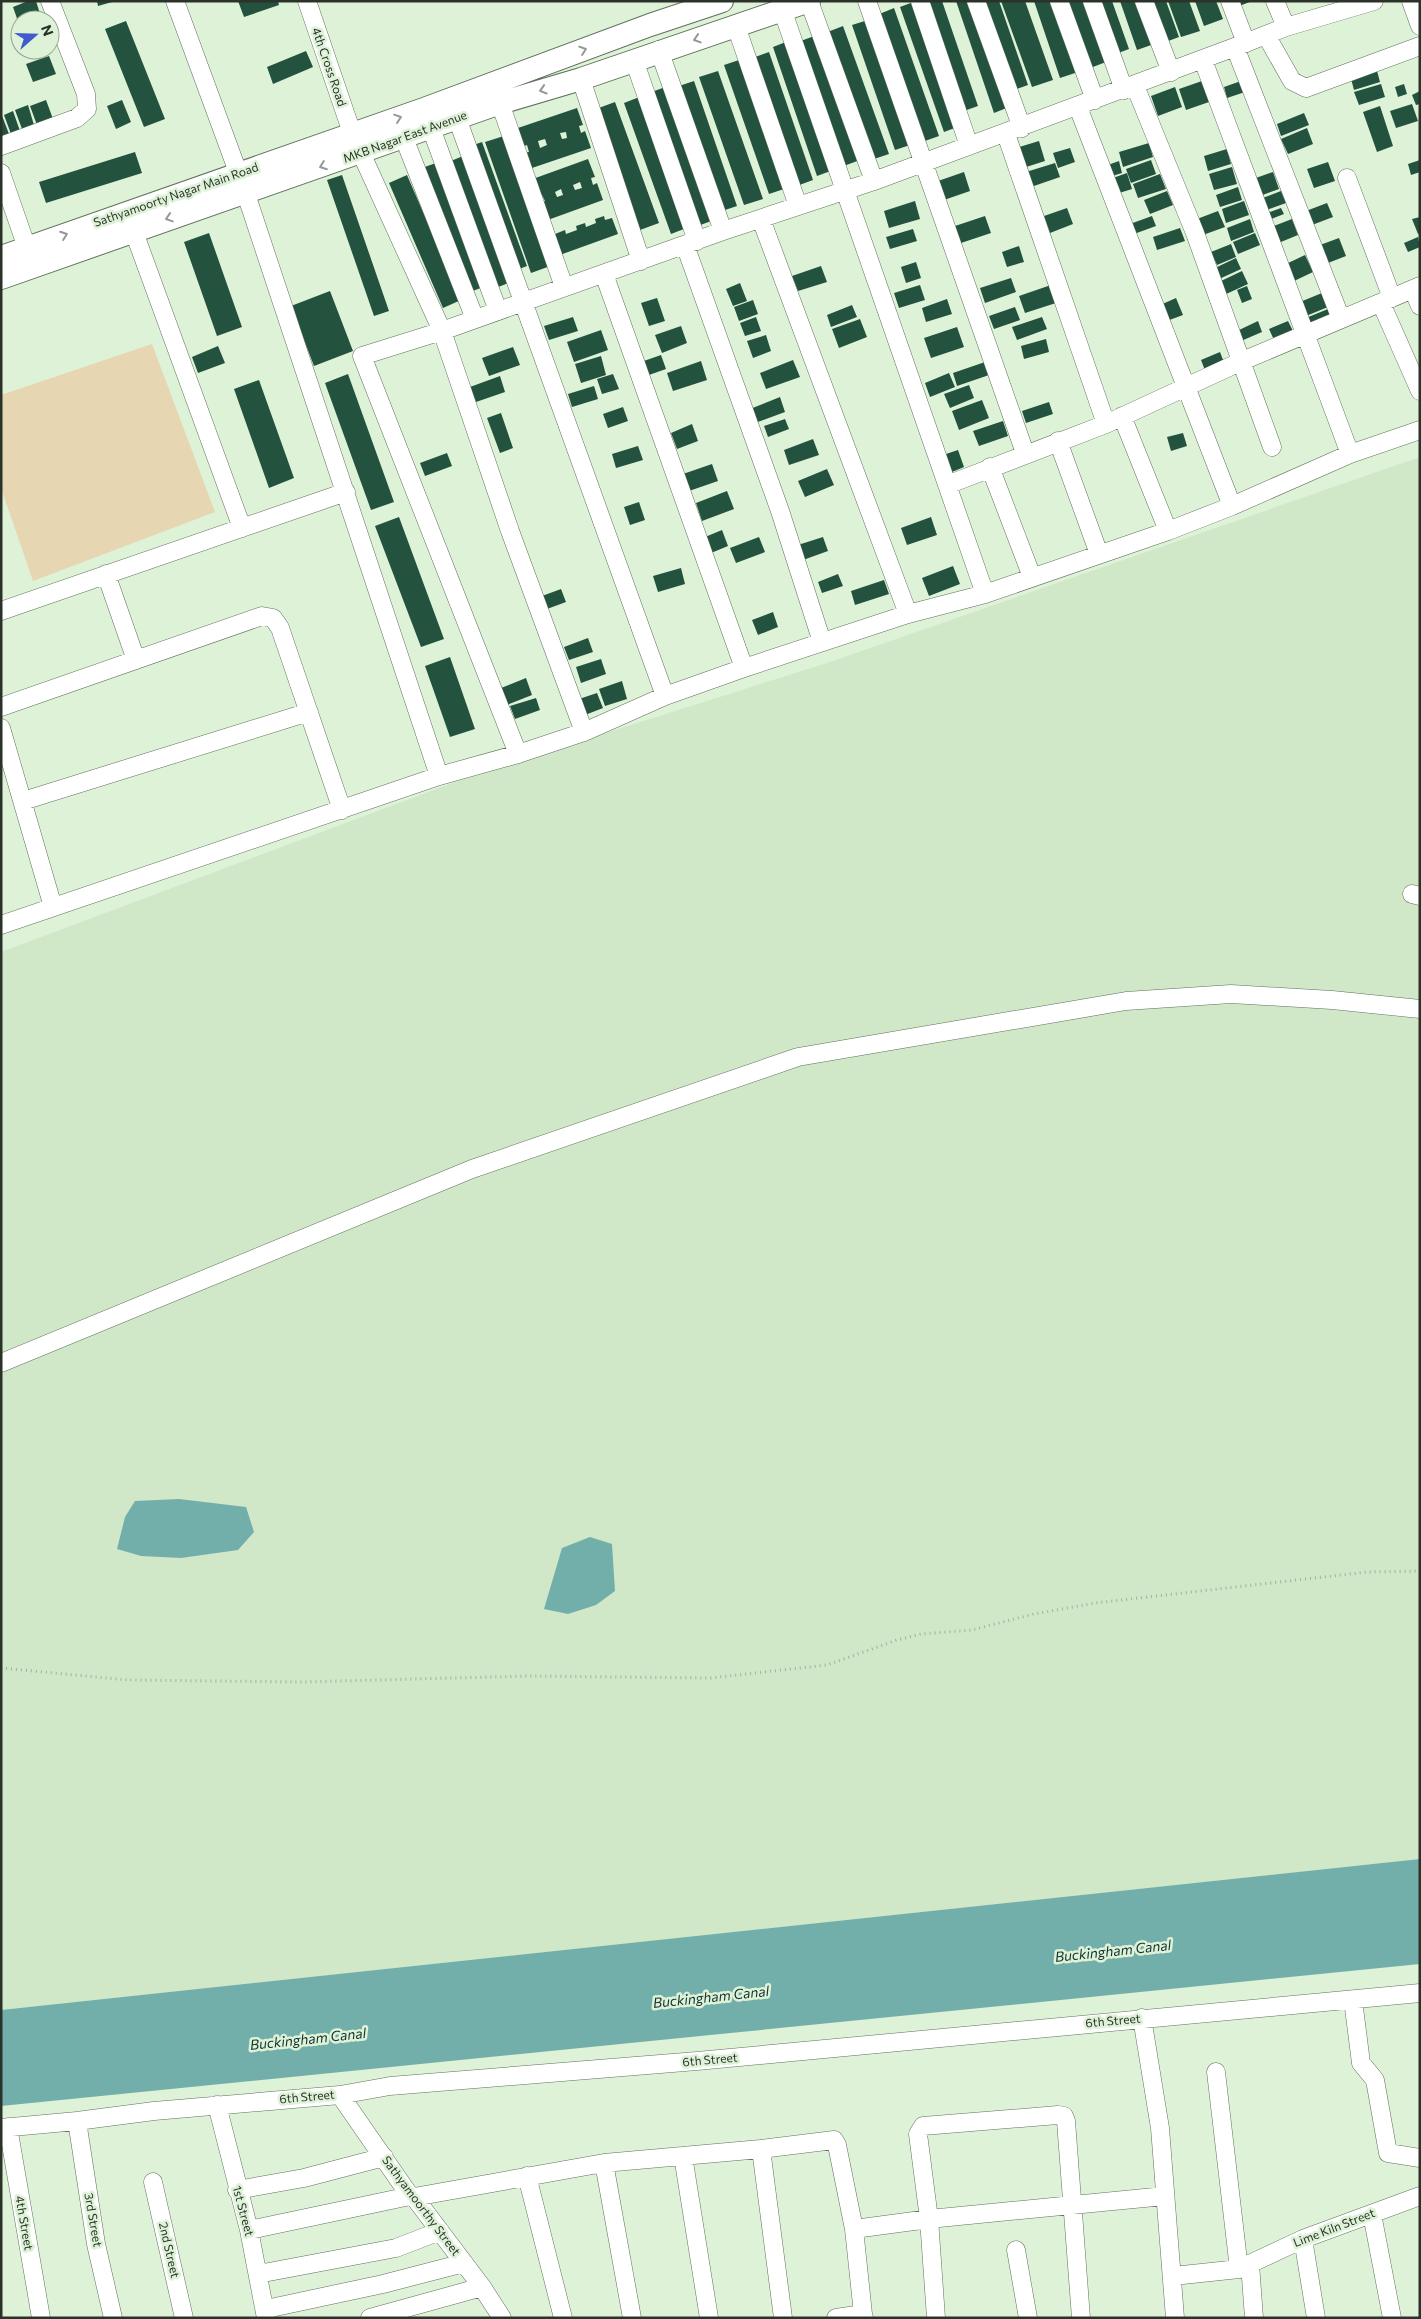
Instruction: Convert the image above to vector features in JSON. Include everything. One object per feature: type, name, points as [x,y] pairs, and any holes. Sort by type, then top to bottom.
[{"type":"main road","name":"MKB Nagar East Avenue","points":[[356,143],[424,109],[650,24],[722,1]]},
{"type":"main road","name":"MKB Nagar East Avenue","points":[[356,143],[404,138],[500,103],[581,78],[809,1]]},
{"type":"main road","name":"Sathyamoorty Nagar Main Road","points":[[1,257],[27,248],[130,221],[242,184],[356,143]]},
{"type":"main road","points":[[1,278],[130,221]]},
{"type":"street","points":[[1,146],[77,118],[87,109],[86,94],[50,1]]},
{"type":"street","points":[[174,1],[242,184],[439,776]]},
{"type":"street","name":"4th Cross Road","points":[[307,1],[356,143],[442,331],[510,531],[584,732]]},
{"type":"street","points":[[809,1],[874,182]]},
{"type":"street","points":[[867,1],[1025,453]]},
{"type":"street","points":[[920,1],[969,146]]},
{"type":"street","points":[[976,1],[1014,131],[1106,424]]},
{"type":"street","points":[[1059,1],[1095,100]]},
{"type":"street","points":[[1092,1],[1195,233],[1272,447]]},
{"type":"street","points":[[1144,1],[1171,72]]},
{"type":"street","points":[[1230,1],[1240,45],[1341,319]]},
{"type":"street","points":[[1275,1],[1286,27]]},
{"type":"street","points":[[518,754],[362,356],[442,331],[723,231],[874,182],[1129,88],[1286,27],[1374,1]]},
{"type":"street","points":[[1411,1],[1420,26]]},
{"type":"street","points":[[782,9],[847,190],[985,594]]},
{"type":"street","points":[[736,26],[798,206]]},
{"type":"street","points":[[1266,35],[1292,81],[1306,88],[1420,46]]},
{"type":"street","points":[[660,50],[723,231]]},
{"type":"street","points":[[634,60],[691,243],[822,642]]},
{"type":"street","points":[[1202,60],[1350,454]]},
{"type":"street","points":[[581,78],[641,261]]},
{"type":"street","points":[[500,103],[564,287]]},
{"type":"street","points":[[1078,107],[1232,506]]},
{"type":"street","points":[[458,118],[665,696]]},
{"type":"street","points":[[430,128],[498,311]]},
{"type":"street","points":[[404,138],[475,319]]},
{"type":"street","points":[[1,173],[27,248]]},
{"type":"street","points":[[1347,178],[1386,300],[1420,391]]},
{"type":"street","points":[[761,219],[908,614]]},
{"type":"street","points":[[130,221],[242,528]]},
{"type":"street","points":[[604,274],[744,668]]},
{"type":"street","points":[[947,485],[1025,453],[1106,424],[1240,362],[1416,288],[1420,306]]},
{"type":"street","points":[[1122,416],[1168,531]]},
{"type":"street","points":[[1,925],[439,776],[518,754],[584,732],[665,696],[744,668],[908,614],[985,594],[1168,531],[1232,506],[1350,454],[1420,430]]},
{"type":"street","points":[[1058,441],[1099,554]]},
{"type":"street","points":[[990,467],[1032,577]]},
{"type":"street","points":[[1,611],[346,492]]},
{"type":"street","points":[[106,574],[136,660]]},
{"type":"street","points":[[1,708],[262,616],[273,618],[280,628],[342,810]]},
{"type":"street","points":[[23,802],[309,712]]},
{"type":"street","points":[[1,728],[53,907]]},
{"type":"street","points":[[1,1363],[472,1169],[798,1057],[1126,1001],[1231,994],[1420,1009]]},
{"type":"street","name":"6th Street","points":[[4,2128],[77,2122],[217,2105],[340,2095],[390,2086],[697,2061],[1420,1993]]},
{"type":"street","points":[[1353,2000],[1361,2063],[1375,2080],[1388,2153],[1420,2158]]},
{"type":"street","points":[[1142,2018],[1160,2128],[1175,2318]]},
{"type":"street","points":[[1216,2072],[1244,2266],[1254,2318]]},
{"type":"street","name":"Sathyamoorthy Street","points":[[340,2095],[412,2196],[482,2287],[498,2316]]},
{"type":"street","name":"1st Street","points":[[217,2105],[249,2230],[266,2314]]},
{"type":"street","points":[[936,2318],[929,2219],[918,2134],[923,2126],[1064,2116],[1074,2204],[1081,2318]]},
{"type":"street","name":"3rd Street","points":[[77,2122],[96,2244],[113,2318]]},
{"type":"street","name":"4th Street","points":[[4,2128],[41,2318]]},
{"type":"street","points":[[249,2230],[412,2196],[604,2164],[834,2140],[837,2145],[854,2229],[864,2316],[836,2318]]},
{"type":"street","points":[[761,2149],[783,2318]]},
{"type":"street","points":[[683,2156],[709,2318]]},
{"type":"street","points":[[238,2190],[304,2178],[384,2157]]},
{"type":"street","points":[[604,2164],[632,2318]]},
{"type":"street","points":[[527,2176],[563,2318]]},
{"type":"street","name":"2nd Street","points":[[153,2182],[184,2318]]},
{"type":"street","points":[[854,2229],[929,2219],[1165,2196]]},
{"type":"street","name":"Lime Kiln Street","points":[[1172,2276],[1244,2266],[1303,2239],[1420,2196]]},
{"type":"street","points":[[1372,2214],[1392,2318]]},
{"type":"street","points":[[258,2274],[396,2248],[440,2231]]},
{"type":"street","points":[[1303,2239],[1316,2318]]},
{"type":"street","points":[[1016,2250],[1028,2318]]},
{"type":"street","points":[[266,2314],[464,2263]]},
{"type":"street","points":[[370,2318],[482,2287]]},
{"type":"path","points":[[1,1668],[128,1680],[303,1682],[528,1676],[710,1678],[827,1665],[897,1640],[921,1634],[972,1630],[1034,1614],[1095,1603],[1367,1572],[1420,1571]]},
{"type":"shaded area","points":[[152,344],[215,512],[33,581],[1,488],[1,395]]},
{"type":"shaded area","points":[[1420,457],[1420,1859],[1,2010],[1,952],[482,772],[827,663]]},
{"type":"water","points":[[179,1499],[246,1507],[254,1532],[238,1550],[181,1558],[141,1556],[117,1549],[125,1517],[135,1501]]},
{"type":"water","points":[[590,1537],[612,1544],[615,1591],[596,1605],[568,1614],[544,1609],[562,1548]]},
{"type":"water","name":"Buckingham Canal","points":[[1420,1859],[1420,1964],[1,2106],[1,2010]]},
{"type":"building","points":[[28,1],[36,1],[39,10],[14,10],[13,7]]},
{"type":"building","points":[[97,1],[112,1],[112,2],[98,6]]},
{"type":"building","points":[[238,1],[278,1],[279,5],[244,17]]},
{"type":"building","points":[[916,1],[960,126],[944,132],[900,7]]},
{"type":"building","points":[[923,1],[942,1],[978,106],[961,112]]},
{"type":"building","points":[[956,1],[973,1],[1009,107],[994,113]]},
{"type":"building","points":[[979,1],[999,1],[1028,85],[1011,91]]},
{"type":"building","points":[[1001,1],[1025,1],[1053,80],[1032,87]]},
{"type":"building","points":[[1034,1],[1054,1],[1078,72],[1060,78]]},
{"type":"building","points":[[1061,1],[1084,1],[1106,62],[1085,70]]},
{"type":"building","points":[[1094,1],[1112,1],[1129,49],[1113,55]]},
{"type":"building","points":[[1120,1],[1139,1],[1154,44],[1137,50]]},
{"type":"building","points":[[1147,1],[1166,1],[1179,37],[1163,43]]},
{"type":"building","points":[[1168,1],[1189,1],[1200,31],[1181,37]]},
{"type":"building","points":[[1195,1],[1216,1],[1223,19],[1204,26]]},
{"type":"building","points":[[1235,1],[1252,1],[1237,7]]},
{"type":"building","points":[[894,8],[939,136],[922,142],[877,15]]},
{"type":"building","points":[[868,20],[910,145],[895,150],[852,25]]},
{"type":"building","points":[[126,21],[165,119],[144,127],[105,29]]},
{"type":"building","points":[[843,26],[889,154],[871,160],[825,33]]},
{"type":"building","points":[[817,35],[860,160],[841,167],[798,42]]},
{"type":"building","points":[[791,40],[836,169],[817,176],[773,47]]},
{"type":"building","points":[[306,51],[313,67],[273,84],[267,67]]},
{"type":"building","points":[[769,52],[813,180],[794,187],[750,59]]},
{"type":"building","points":[[742,59],[787,188],[769,194],[724,65]]},
{"type":"building","points":[[38,60],[51,60],[56,74],[33,82],[26,64]]},
{"type":"building","points":[[1376,67],[1380,82],[1354,90],[1350,75]]},
{"type":"building","points":[[718,71],[763,199],[744,205],[699,77]]},
{"type":"building","points":[[694,81],[737,206],[719,212],[676,87]]},
{"type":"building","points":[[1202,81],[1209,102],[1186,110],[1179,89]]},
{"type":"building","points":[[1241,81],[1245,92],[1227,98],[1224,87]]},
{"type":"building","points":[[1381,84],[1385,97],[1359,105],[1354,92]]},
{"type":"building","points":[[1404,84],[1407,94],[1398,97],[1395,87]]},
{"type":"building","points":[[668,86],[714,220],[695,227],[649,93]]},
{"type":"building","points":[[1175,87],[1182,107],[1158,116],[1151,96]]},
{"type":"building","points":[[1420,91],[1420,104],[1416,105],[1412,95]]},
{"type":"building","points":[[642,96],[689,227],[671,234],[624,103]]},
{"type":"building","points":[[46,100],[53,119],[37,125],[30,106]]},
{"type":"building","points":[[122,100],[131,122],[116,129],[107,106]]},
{"type":"building","points":[[615,102],[659,223],[640,230],[596,109]]},
{"type":"building","points":[[1412,104],[1418,121],[1396,128],[1390,111]]},
{"type":"building","points":[[28,105],[34,125],[22,129],[15,110]]},
{"type":"building","points":[[1380,106],[1393,146],[1377,152],[1363,112]]},
{"type":"building","points":[[577,108],[583,125],[579,126],[581,133],[585,131],[591,148],[529,169],[524,153],[529,152],[527,145],[522,147],[515,129]],"holes":[[[566,132],[567,138],[562,139],[560,133]],[[545,139],[547,145],[540,148],[538,141]]]},
{"type":"building","points":[[13,111],[20,131],[11,134],[4,115]]},
{"type":"building","points":[[1,113],[9,134],[1,137]]},
{"type":"building","points":[[1304,113],[1309,125],[1281,136],[1277,124]]},
{"type":"building","points":[[1307,128],[1313,144],[1288,154],[1281,139]]},
{"type":"building","points":[[507,135],[553,265],[531,273],[485,142]]},
{"type":"building","points":[[1039,141],[1045,161],[1023,168],[1016,148]]},
{"type":"building","points":[[482,142],[527,266],[514,271],[468,147]]},
{"type":"building","points":[[1149,143],[1153,157],[1123,167],[1119,152]]},
{"type":"building","points":[[1070,148],[1075,162],[1058,168],[1053,153]]},
{"type":"building","points":[[1227,149],[1231,164],[1208,171],[1204,156]]},
{"type":"building","points":[[135,152],[142,173],[46,203],[39,182]]},
{"type":"building","points":[[468,154],[513,281],[496,288],[446,163]]},
{"type":"building","points":[[588,159],[595,177],[591,178],[593,185],[597,183],[603,200],[545,221],[538,204],[545,201],[542,195],[536,197],[530,180]],"holes":[[[580,182],[582,188],[575,190],[573,185]],[[561,189],[563,195],[557,197],[555,192]]]},
{"type":"building","points":[[1151,160],[1156,174],[1131,183],[1126,169]]},
{"type":"building","points":[[1420,160],[1420,172],[1411,175],[1408,164]]},
{"type":"building","points":[[1119,161],[1122,173],[1109,177],[1105,166]]},
{"type":"building","points":[[1328,162],[1335,181],[1314,188],[1307,169]]},
{"type":"building","points":[[436,163],[486,286],[470,292],[419,169]]},
{"type":"building","points":[[1055,163],[1060,177],[1031,187],[1026,172]]},
{"type":"building","points":[[1232,167],[1237,184],[1214,190],[1209,174]]},
{"type":"building","points":[[964,172],[970,191],[944,200],[938,181]]},
{"type":"building","points":[[1273,172],[1279,189],[1260,196],[1253,179]]},
{"type":"building","points":[[1127,173],[1132,189],[1116,194],[1110,179]]},
{"type":"building","points":[[1160,174],[1166,189],[1138,198],[1133,184]]},
{"type":"building","points":[[342,175],[389,311],[374,316],[327,180]]},
{"type":"building","points":[[407,175],[461,300],[443,308],[389,183]]},
{"type":"building","points":[[1238,187],[1242,200],[1220,207],[1216,195]]},
{"type":"building","points":[[1167,191],[1173,205],[1150,214],[1144,200]]},
{"type":"building","points":[[1281,191],[1286,203],[1264,211],[1260,199]]},
{"type":"building","points":[[915,201],[920,219],[889,228],[884,211]]},
{"type":"building","points":[[1244,201],[1249,215],[1226,223],[1222,209]]},
{"type":"building","points":[[1327,203],[1333,217],[1312,225],[1306,211]]},
{"type":"building","points":[[1067,208],[1073,224],[1050,233],[1044,216]]},
{"type":"building","points":[[1281,208],[1284,214],[1266,221],[1264,214]]},
{"type":"building","points":[[1218,211],[1225,227],[1203,235],[1197,219]]},
{"type":"building","points":[[604,216],[605,220],[612,218],[618,234],[557,256],[551,238],[556,236],[555,234],[565,230],[566,234],[577,230],[576,226],[585,223],[586,227],[596,223],[595,219]]},
{"type":"building","points":[[985,216],[991,233],[961,243],[955,226]]},
{"type":"building","points":[[1152,216],[1156,226],[1134,234],[1130,224]]},
{"type":"building","points":[[1420,217],[1420,233],[1418,234],[1412,219]]},
{"type":"building","points":[[1250,219],[1254,232],[1231,241],[1227,228]]},
{"type":"building","points":[[1292,219],[1298,235],[1276,244],[1269,228]]},
{"type":"building","points":[[1180,228],[1185,241],[1157,250],[1153,237]]},
{"type":"building","points":[[913,229],[917,241],[890,249],[886,237]]},
{"type":"building","points":[[209,233],[242,327],[217,336],[184,242]]},
{"type":"building","points":[[1255,233],[1260,245],[1238,254],[1233,242]]},
{"type":"building","points":[[1418,237],[1420,247],[1408,252],[1404,243]]},
{"type":"building","points":[[1339,238],[1346,256],[1328,263],[1320,245]]},
{"type":"building","points":[[1231,244],[1236,257],[1217,265],[1211,252]]},
{"type":"building","points":[[1019,246],[1024,262],[1007,267],[1002,252]]},
{"type":"building","points":[[1305,255],[1313,272],[1292,282],[1284,265]]},
{"type":"building","points":[[1236,258],[1241,269],[1217,280],[1213,269]]},
{"type":"building","points":[[916,262],[921,278],[906,283],[901,267]]},
{"type":"building","points":[[821,266],[827,282],[798,291],[792,276]]},
{"type":"building","points":[[1242,271],[1248,284],[1224,295],[1219,282]]},
{"type":"building","points":[[1011,278],[1016,292],[985,303],[980,288]]},
{"type":"building","points":[[740,283],[747,301],[733,306],[726,289]]},
{"type":"building","points":[[920,285],[925,300],[899,308],[894,293]]},
{"type":"building","points":[[1051,285],[1056,303],[1025,313],[1019,296]]},
{"type":"building","points":[[1247,286],[1252,299],[1242,303],[1237,290]]},
{"type":"building","points":[[330,291],[353,351],[314,366],[291,306]]},
{"type":"building","points":[[1322,293],[1328,307],[1306,316],[1300,302]]},
{"type":"building","points":[[657,298],[665,321],[649,326],[641,303]]},
{"type":"building","points":[[1176,298],[1183,315],[1164,322],[1158,306]]},
{"type":"building","points":[[947,299],[952,314],[926,322],[922,308]]},
{"type":"building","points":[[753,300],[758,314],[739,321],[734,307]]},
{"type":"building","points":[[852,305],[857,317],[831,327],[827,315]]},
{"type":"building","points":[[1015,307],[1020,320],[994,329],[989,316]]},
{"type":"building","points":[[1328,309],[1332,319],[1310,328],[1306,318]]},
{"type":"building","points":[[573,317],[578,331],[549,340],[544,326]]},
{"type":"building","points":[[756,317],[761,331],[745,336],[740,323]]},
{"type":"building","points":[[1042,317],[1047,329],[1017,340],[1012,327]]},
{"type":"building","points":[[860,319],[867,337],[839,348],[832,329]]},
{"type":"building","points":[[1258,321],[1262,332],[1241,341],[1237,331]]},
{"type":"building","points":[[1288,321],[1294,333],[1275,342],[1269,329]]},
{"type":"building","points":[[681,326],[687,343],[662,353],[655,335]]},
{"type":"building","points":[[957,327],[964,347],[931,358],[924,338]]},
{"type":"building","points":[[601,330],[608,350],[574,362],[567,342]]},
{"type":"building","points":[[766,335],[771,351],[753,358],[747,341]]},
{"type":"building","points":[[1046,339],[1049,352],[1024,359],[1021,346]]},
{"type":"building","points":[[218,346],[225,363],[198,373],[192,357]]},
{"type":"building","points":[[513,347],[520,365],[489,376],[482,358]]},
{"type":"building","points":[[1220,352],[1225,365],[1206,373],[1201,360]]},
{"type":"building","points":[[661,355],[666,369],[646,376],[641,362]]},
{"type":"building","points":[[601,356],[606,375],[581,383],[575,364]]},
{"type":"building","points":[[793,360],[800,377],[766,389],[760,373]]},
{"type":"building","points":[[701,361],[707,380],[673,391],[667,373]]},
{"type":"building","points":[[985,362],[989,375],[957,386],[953,373]]},
{"type":"building","points":[[949,373],[955,387],[930,397],[925,383]]},
{"type":"building","points":[[348,374],[394,502],[371,510],[325,383]]},
{"type":"building","points":[[613,374],[619,389],[602,394],[597,379]]},
{"type":"building","points":[[500,376],[505,392],[476,402],[470,387]]},
{"type":"building","points":[[259,380],[294,478],[269,488],[234,389]]},
{"type":"building","points":[[969,385],[974,398],[950,408],[944,394]]},
{"type":"building","points":[[594,386],[598,399],[572,407],[568,394]]},
{"type":"building","points":[[780,397],[785,412],[755,423],[750,409]]},
{"type":"building","points":[[982,400],[989,418],[959,430],[952,411]]},
{"type":"building","points":[[1049,402],[1053,414],[1026,423],[1022,411]]},
{"type":"building","points":[[623,407],[628,421],[608,428],[603,414]]},
{"type":"building","points":[[501,413],[513,448],[500,453],[487,418]]},
{"type":"building","points":[[785,419],[789,429],[768,437],[764,426]]},
{"type":"building","points":[[1003,421],[1008,436],[979,446],[973,431]]},
{"type":"building","points":[[692,424],[698,441],[677,449],[671,433]]},
{"type":"building","points":[[1183,433],[1187,446],[1171,451],[1167,437]]},
{"type":"building","points":[[813,439],[819,455],[789,465],[784,450]]},
{"type":"building","points":[[638,446],[643,460],[616,468],[612,454]]},
{"type":"building","points":[[958,450],[964,467],[952,472],[946,454]]},
{"type":"building","points":[[447,453],[452,466],[425,476],[420,463]]},
{"type":"building","points":[[712,464],[718,481],[689,491],[683,474]]},
{"type":"building","points":[[827,469],[834,485],[805,497],[798,481]]},
{"type":"building","points":[[727,491],[734,509],[702,521],[696,503]]},
{"type":"building","points":[[639,502],[645,520],[630,525],[624,507]]},
{"type":"building","points":[[399,517],[444,639],[421,647],[375,526]]},
{"type":"building","points":[[931,517],[937,535],[907,545],[901,528]]},
{"type":"building","points":[[722,530],[728,546],[711,553],[705,537]]},
{"type":"building","points":[[759,537],[765,552],[736,563],[730,548]]},
{"type":"building","points":[[823,537],[828,551],[803,560],[798,545]]},
{"type":"building","points":[[953,566],[960,584],[929,596],[922,578]]},
{"type":"building","points":[[681,568],[685,584],[658,592],[653,576]]},
{"type":"building","points":[[838,574],[843,586],[822,593],[818,582]]},
{"type":"building","points":[[884,580],[889,594],[855,605],[851,591]]},
{"type":"building","points":[[561,589],[566,602],[547,609],[542,596]]},
{"type":"building","points":[[773,612],[778,627],[758,635],[752,620]]},
{"type":"building","points":[[588,638],[593,652],[569,660],[564,647]]},
{"type":"building","points":[[450,657],[475,729],[450,737],[425,666]]},
{"type":"building","points":[[601,659],[606,674],[581,683],[576,667]]},
{"type":"building","points":[[526,678],[532,695],[507,705],[501,688]]},
{"type":"building","points":[[622,681],[627,699],[605,706],[599,689]]},
{"type":"building","points":[[597,693],[603,708],[585,715],[579,699]]},
{"type":"building","points":[[536,698],[540,710],[515,719],[510,706]]}]
